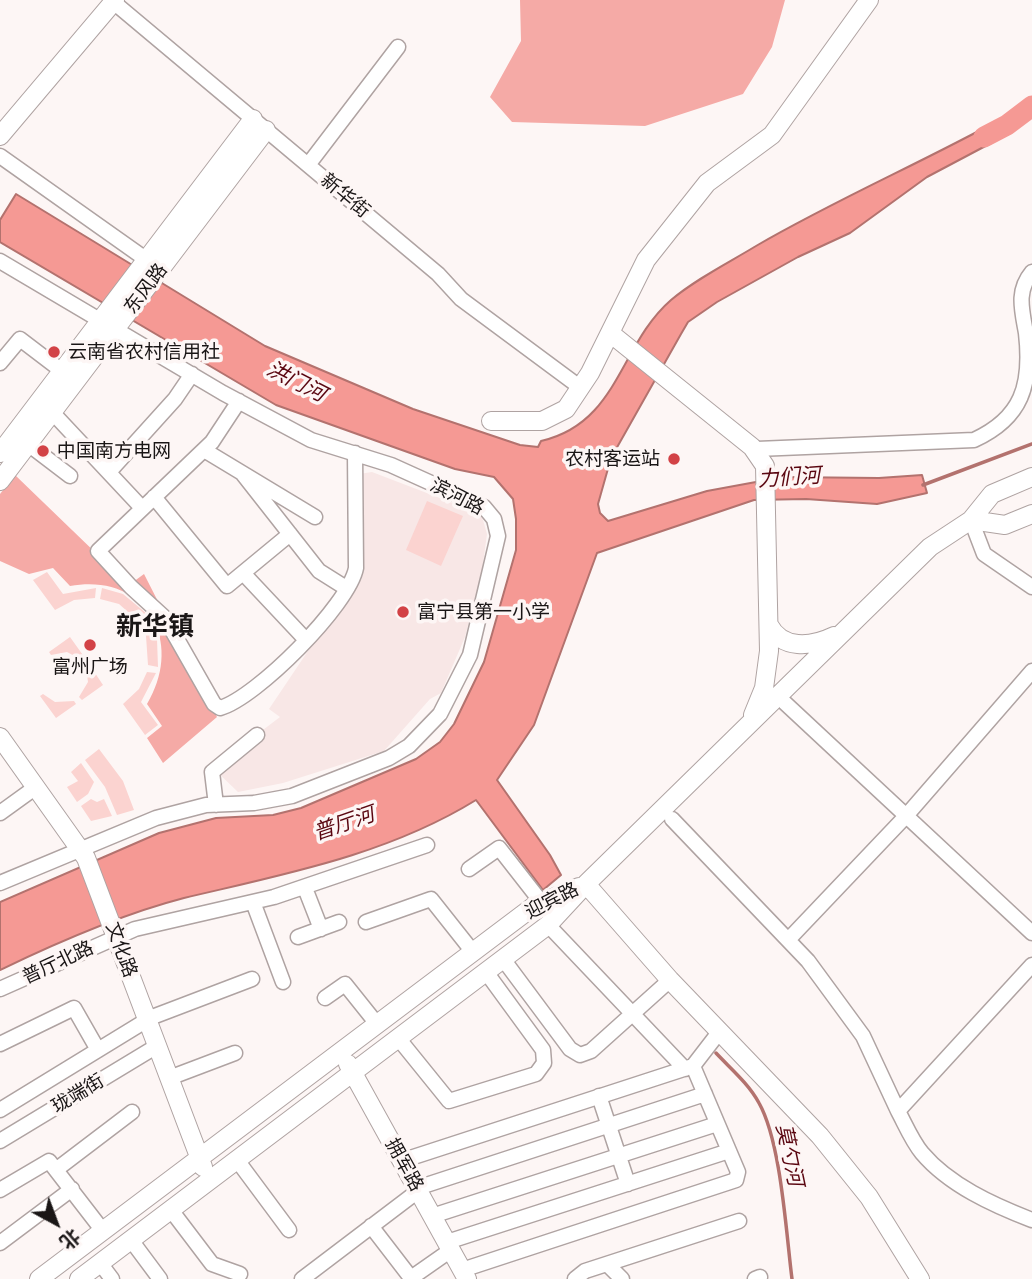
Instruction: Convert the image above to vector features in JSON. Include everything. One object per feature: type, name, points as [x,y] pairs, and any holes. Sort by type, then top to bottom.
[{"type":"main road","points":[[491,421],[528,422],[551,419],[566,409],[581,388],[646,260],[707,183],[772,135],[869,0]]},
{"type":"main road","points":[[0,136],[113,1]]},
{"type":"main road","name":"东风路","points":[[0,481],[52,412],[109,324],[260,125]]},
{"type":"main road","name":"东风路","points":[[0,453],[62,371],[109,324]]},
{"type":"main road","points":[[610,333],[762,459],[766,474],[769,651],[767,675],[759,701],[746,727]]},
{"type":"main road","points":[[920,1279],[892,1230],[845,1166],[794,1107],[670,980],[586,884],[746,727],[786,694],[808,666],[930,547],[971,520],[992,494],[1032,477]]},
{"type":"main road","points":[[971,520],[1005,525],[1032,514]]},
{"type":"main road","points":[[769,625],[777,637],[802,649],[808,666]]},
{"type":"main road","points":[[769,651],[779,644],[820,642],[848,627]]},
{"type":"main road","points":[[767,675],[786,694]]},
{"type":"main road","name":"文化路","points":[[0,737],[80,848],[116,936],[199,1159],[211,1180]]},
{"type":"main road","name":"迎宾路","points":[[39,1279],[473,952],[541,903],[586,884]]},
{"type":"main road","name":"迎宾路","points":[[79,1279],[548,925],[586,884]]},
{"type":"main road","name":"拥军路","points":[[341,1051],[464,1274]]},
{"type":"street","name":"新华街","points":[[113,1],[438,274],[461,299],[581,388]]},
{"type":"street","points":[[308,165],[398,47]]},
{"type":"street","points":[[0,156],[154,265]]},
{"type":"street","name":"滨河路","points":[[0,261],[192,374],[311,440],[355,453],[475,502],[488,510],[494,519],[498,541],[470,655],[440,714],[418,739],[400,753],[292,796],[264,802],[216,805],[156,818],[0,883]]},
{"type":"street","points":[[757,449],[974,440],[995,431],[1010,419],[1020,402],[1025,381],[1027,339],[1020,293],[1032,272]]},
{"type":"street","points":[[0,363],[20,339],[62,371]]},
{"type":"street","points":[[109,472],[175,400],[192,374]]},
{"type":"street","points":[[239,401],[219,434],[204,450],[98,551],[165,618],[217,707],[224,708],[291,657],[346,588],[356,568],[355,453]]},
{"type":"street","points":[[52,412],[142,508]]},
{"type":"street","points":[[28,444],[70,476]]},
{"type":"street","points":[[204,450],[315,517]]},
{"type":"street","points":[[242,473],[322,573],[346,588]]},
{"type":"street","points":[[154,497],[227,586],[290,534]]},
{"type":"street","points":[[971,520],[984,554],[1032,586]]},
{"type":"street","points":[[243,573],[306,640]]},
{"type":"street","points":[[788,940],[906,816],[1032,671]]},
{"type":"street","points":[[786,694],[906,816],[1032,933]]},
{"type":"street","points":[[216,805],[212,772],[257,735]]},
{"type":"street","points":[[0,813],[36,787]]},
{"type":"street","points":[[672,819],[808,961],[863,1037],[921,1152],[950,1178],[1004,1209],[1032,1220]]},
{"type":"street","name":"普厅北路","points":[[0,989],[116,936],[155,923],[305,888],[427,845]]},
{"type":"street","points":[[469,869],[499,848],[541,903]]},
{"type":"street","points":[[305,888],[321,929]]},
{"type":"street","points":[[366,922],[431,900],[473,952]]},
{"type":"street","points":[[253,902],[283,982]]},
{"type":"street","points":[[298,937],[339,922]]},
{"type":"street","points":[[464,1274],[733,1182],[738,1175],[705,1094],[689,1067],[548,925]]},
{"type":"street","points":[[503,960],[576,1054],[588,1053],[670,980]]},
{"type":"street","points":[[898,1111],[1032,965]]},
{"type":"street","points":[[398,1038],[449,1101],[536,1074],[544,1063],[541,1046],[486,972]]},
{"type":"street","name":"珑端街","points":[[0,1110],[147,1019],[252,979]]},
{"type":"street","points":[[325,998],[345,984],[377,1024]]},
{"type":"street","points":[[0,1044],[74,1008],[98,1050]]},
{"type":"street","points":[[401,1160],[689,1067],[720,1031]]},
{"type":"street","points":[[541,1046],[563,1039]]},
{"type":"street","name":"珑端街","points":[[0,1142],[157,1046]]},
{"type":"street","points":[[169,1078],[235,1053]]},
{"type":"street","points":[[302,1279],[418,1189],[705,1094]]},
{"type":"street","points":[[599,1096],[628,1184]]},
{"type":"street","points":[[57,1169],[132,1112]]},
{"type":"street","points":[[432,1216],[717,1124]]},
{"type":"street","points":[[371,1226],[411,1278],[449,1246],[729,1151]]},
{"type":"street","points":[[237,1160],[289,1230]]},
{"type":"street","points":[[0,1190],[46,1162],[57,1169],[103,1231]]},
{"type":"street","points":[[0,1242],[72,1189]]},
{"type":"street","points":[[171,1210],[212,1264],[240,1274]]},
{"type":"street","points":[[575,1279],[585,1271],[739,1222]]},
{"type":"street","points":[[131,1240],[160,1279]]},
{"type":"street","points":[[100,1263],[112,1279]]},
{"type":"street","points":[[607,1264],[622,1279]]},
{"type":"shaded area","points":[[520,0],[785,0],[772,47],[743,94],[645,126],[512,122],[490,97],[521,41]]},
{"type":"shaded area","name":"富宁县第一小学","points":[[372,472],[479,513],[483,520],[487,534],[482,571],[465,637],[441,693],[430,699],[384,751],[283,783],[238,792],[213,768],[280,717],[269,709],[351,587],[362,579],[359,474]]},
{"type":"shaded area","points":[[15,475],[129,585],[144,574],[217,717],[163,763],[147,738],[162,726],[147,704],[158,680],[162,657],[159,635],[151,616],[138,601],[119,590],[97,584],[70,586],[53,568],[29,574],[0,561],[0,494]]},
{"type":"shaded area","points":[[427,501],[463,516],[441,566],[406,550]]},
{"type":"shaded area","points":[[47,572],[63,594],[96,588],[95,598],[74,600],[55,610],[33,580]]},
{"type":"shaded area","points":[[102,588],[123,594],[146,613],[137,620],[119,604],[100,599]]},
{"type":"shaded area","points":[[149,618],[157,639],[158,667],[148,665],[146,636],[141,625]]},
{"type":"shaded area","points":[[70,637],[85,658],[82,660],[67,652],[51,655],[49,652]]},
{"type":"shaded area","points":[[89,664],[103,685],[82,700],[79,697],[88,682],[86,666]]},
{"type":"shaded area","points":[[147,672],[156,673],[141,702],[158,725],[145,735],[123,704],[139,689]]},
{"type":"shaded area","points":[[43,694],[55,702],[74,701],[76,704],[56,718],[40,696]]},
{"type":"shaded area","points":[[99,749],[123,781],[134,810],[117,815],[105,787],[85,760]]},
{"type":"shaded area","points":[[81,763],[94,782],[88,794],[77,802],[67,787],[78,781],[71,772]]},
{"type":"shaded area","points":[[91,799],[97,802],[104,799],[112,816],[91,821],[81,806]]},
{"type":"water","points":[[1003,118],[1012,132],[927,177],[850,233],[798,257],[717,302],[688,322],[611,458],[598,504],[600,513],[608,521],[707,491],[783,477],[879,478],[922,475],[927,493],[877,504],[806,499],[754,500],[597,553],[534,725],[497,780],[561,875],[543,890],[476,800],[442,819],[371,849],[137,912],[67,939],[0,970],[0,902],[159,833],[216,818],[273,815],[301,808],[416,759],[440,742],[454,724],[484,662],[516,550],[513,499],[494,477],[455,469],[276,405],[0,242],[0,220],[16,194],[265,346],[413,409],[520,445],[538,447],[541,441],[567,432],[587,418],[616,381],[654,318],[671,300],[691,285],[787,229]]},
{"type":"waterway","points":[[984,137],[1007,125],[1032,106]]},
{"type":"waterway","name":"力们河","points":[[923,485],[1032,444]]},
{"type":"waterway","name":"莫勺河","points":[[716,1053],[750,1089],[759,1103],[773,1140],[782,1188],[792,1279]]},
{"type":"place","name":"云南省农村信用社","points":[[54,352]]},
{"type":"place","name":"中国南方电网","points":[[43,451]]},
{"type":"place","name":"农村客运站","points":[[674,459]]},
{"type":"place","name":"富宁县第一小学","points":[[403,612]]},
{"type":"place","name":"富州广场","points":[[90,645]]},
{"type":"district","name":"新华镇","points":[[155,627]]},
{"type":"water label","name":"洪门河","points":[[296,382]]},
{"type":"water label","name":"普厅河","points":[[344,824]]}]
